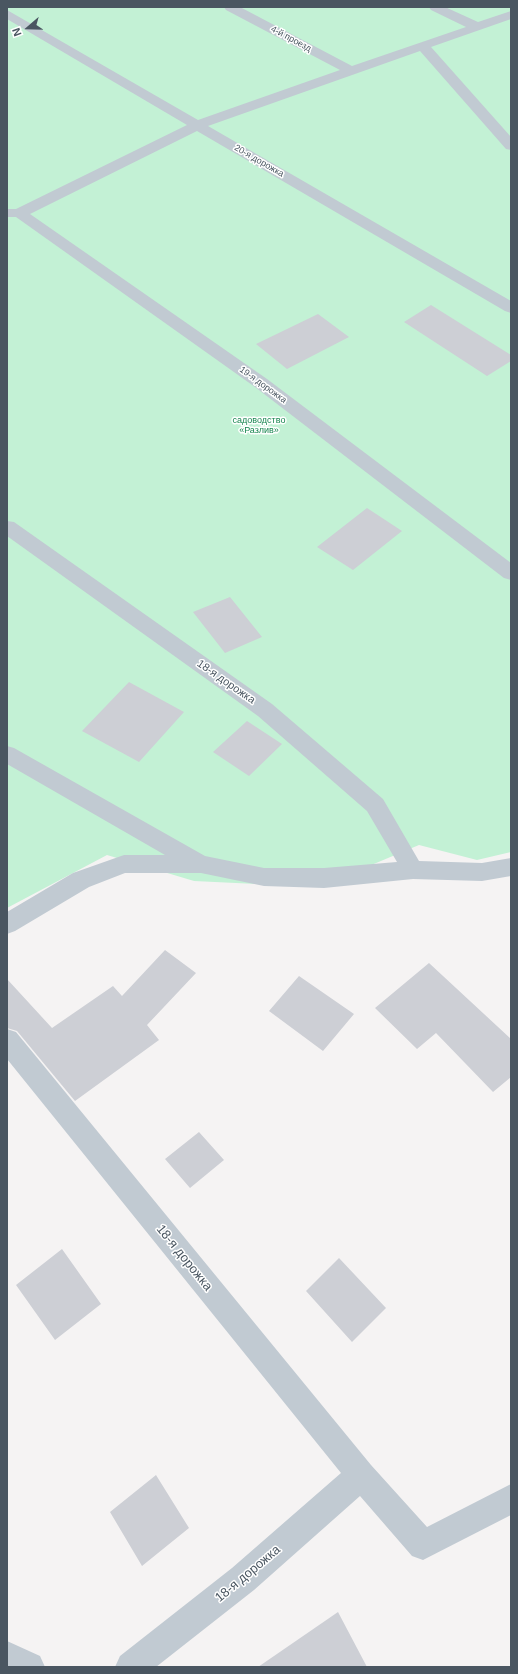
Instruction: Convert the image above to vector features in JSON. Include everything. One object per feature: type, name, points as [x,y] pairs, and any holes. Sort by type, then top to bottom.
[{"type":"street","name":"4-й проезд","points":[[230,7],[351,71]]},
{"type":"street","points":[[435,7],[477,27]]},
{"type":"street","name":"20-я дорожка","points":[[7,14],[511,308]]},
{"type":"street","points":[[13,213],[197,124],[511,15]]},
{"type":"street","points":[[423,46],[511,146]]},
{"type":"street","name":"19-я дорожка","points":[[13,213],[261,383],[511,573]]},
{"type":"street","name":"18-я дорожка","points":[[7,527],[265,710],[375,805],[413,870]]},
{"type":"street","points":[[7,754],[201,864]]},
{"type":"street","points":[[7,924],[80,880],[124,864],[201,864],[264,877],[324,878],[413,870],[482,872],[511,868]]},
{"type":"street","name":"18-я дорожка","points":[[7,1040],[361,1475],[423,1545],[511,1499]]},
{"type":"street","name":"18-я дорожка","points":[[131,1667],[243,1580],[361,1475]]},
{"type":"street","points":[[7,1657],[29,1667]]},
{"type":"green space","name":"садоводство «Разлив»","points":[[7,7],[511,7],[511,852],[477,860],[419,845],[319,887],[194,881],[107,855],[7,908]]},
{"type":"building","points":[[431,305],[511,355],[511,361],[487,376],[404,322]]},
{"type":"building","points":[[318,314],[349,337],[287,369],[256,344]]},
{"type":"building","points":[[367,508],[402,531],[353,570],[317,547]]},
{"type":"building","points":[[230,597],[262,637],[225,653],[193,612]]},
{"type":"building","points":[[129,682],[184,712],[139,762],[82,731]]},
{"type":"building","points":[[247,721],[282,744],[249,776],[213,752]]},
{"type":"building","points":[[165,950],[196,973],[147,1025],[159,1040],[75,1101],[17,1031],[7,1028],[7,979],[52,1028],[113,986],[122,996]]},
{"type":"building","points":[[429,963],[511,1039],[511,1077],[493,1092],[436,1033],[417,1049],[375,1008]]},
{"type":"building","points":[[299,976],[354,1014],[323,1051],[269,1011]]},
{"type":"building","points":[[199,1132],[224,1160],[190,1188],[165,1159]]},
{"type":"building","points":[[62,1249],[101,1304],[55,1340],[16,1285]]},
{"type":"building","points":[[339,1258],[386,1308],[352,1342],[306,1291]]},
{"type":"building","points":[[156,1475],[189,1528],[142,1566],[110,1512]]},
{"type":"building","points":[[338,1612],[367,1667],[258,1667]]}]
